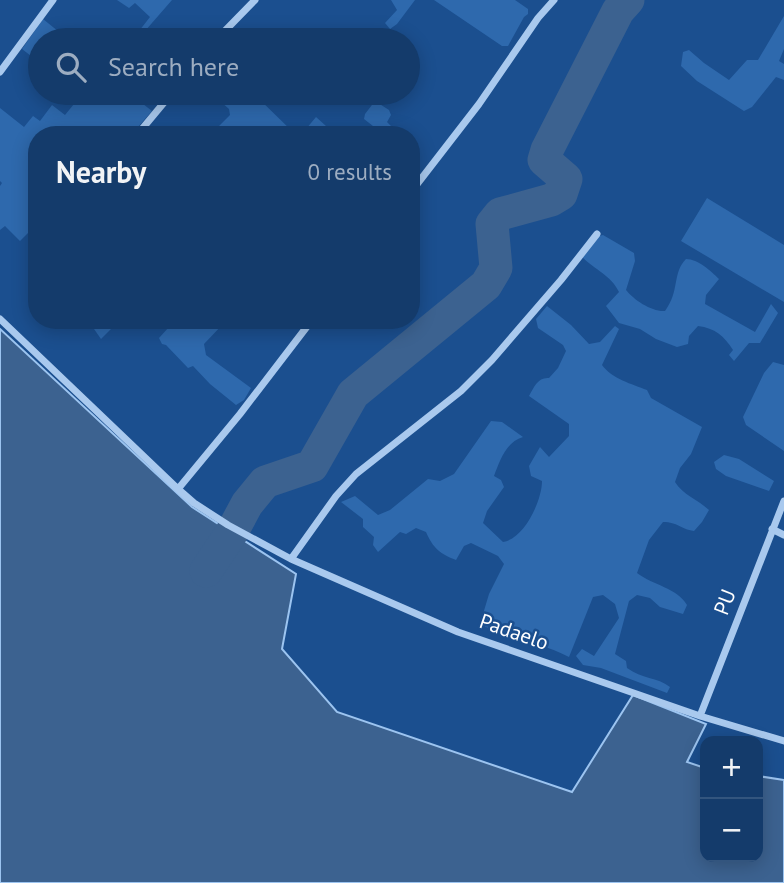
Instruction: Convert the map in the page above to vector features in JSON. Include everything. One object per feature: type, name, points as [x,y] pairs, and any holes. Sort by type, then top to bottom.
[{"type":"street","points":[[32,28],[53,0]]},
{"type":"street","points":[[228,28],[255,0]]},
{"type":"street","points":[[420,180],[479,104],[538,18],[554,0]]},
{"type":"street","points":[[0,72],[28,34]]},
{"type":"street","points":[[144,126],[162,105]]},
{"type":"street","points":[[291,559],[336,496],[356,474],[461,391],[492,360],[597,234]]},
{"type":"street","points":[[0,318],[178,489],[305,329]]},
{"type":"street","name":"Padaelo","points":[[178,489],[228,525],[291,559],[458,632],[700,716],[784,741]]},
{"type":"street","name":"PU","points":[[700,716],[784,501]]},
{"type":"street","points":[[772,528],[784,535]]},
{"type":"shaded area","points":[[117,0],[172,0],[148,28],[141,28],[150,17],[135,3],[129,8]]},
{"type":"shaded area","points":[[391,0],[415,0],[397,24],[389,28],[385,23],[397,10]]},
{"type":"shaded area","points":[[434,0],[515,0],[528,9],[528,14],[508,46],[502,46]]},
{"type":"shaded area","points":[[784,16],[784,49],[779,61],[784,64],[784,80],[776,77],[752,107],[744,111],[697,81],[681,66],[683,52],[689,50],[729,80],[747,60],[758,60]]},
{"type":"shaded area","points":[[43,19],[54,28],[37,28]]},
{"type":"shaded area","points":[[28,40],[28,54],[22,49]]},
{"type":"shaded area","points":[[52,105],[65,115],[73,105],[144,105],[152,111],[139,126],[28,126],[28,233],[20,241],[5,226],[0,230],[0,108],[24,127],[33,116],[40,121]]},
{"type":"shaded area","points":[[224,105],[265,105],[287,126],[219,126],[230,115]]},
{"type":"shaded area","points":[[372,105],[381,105],[389,110],[391,115],[387,122],[391,126],[373,126],[364,119]]},
{"type":"shaded area","points":[[316,117],[326,126],[308,126]]},
{"type":"shaded area","points":[[707,198],[784,245],[784,302],[681,241]]},
{"type":"shaded area","points":[[603,235],[634,253],[635,261],[626,290],[649,307],[665,311],[673,296],[679,270],[686,259],[700,263],[719,279],[706,295],[705,304],[755,332],[771,304],[778,313],[760,343],[749,343],[734,361],[729,355],[733,350],[730,345],[709,329],[698,326],[689,336],[688,344],[677,347],[640,329],[619,323],[606,306],[619,292],[616,286],[582,257],[595,237]]},
{"type":"shaded area","points":[[547,306],[589,344],[600,342],[615,326],[619,329],[602,365],[606,370],[647,390],[651,398],[702,427],[675,482],[709,510],[694,531],[663,522],[649,540],[637,573],[671,590],[687,605],[683,614],[660,607],[650,598],[637,595],[629,601],[615,654],[626,661],[627,668],[633,672],[670,687],[667,693],[601,668],[583,665],[576,656],[582,649],[594,656],[619,618],[615,604],[603,595],[593,597],[569,657],[480,624],[489,594],[504,564],[498,556],[471,543],[464,546],[456,560],[441,553],[426,532],[416,528],[406,534],[400,532],[378,552],[373,545],[374,537],[363,527],[363,519],[341,502],[355,496],[378,515],[390,510],[428,479],[440,481],[454,474],[491,421],[502,422],[523,437],[512,443],[501,458],[494,476],[501,480],[504,487],[487,511],[483,523],[503,542],[518,534],[530,518],[541,489],[542,481],[531,476],[529,466],[540,447],[549,457],[569,436],[569,424],[529,396],[539,381],[549,378],[558,368],[566,351],[563,345],[538,328],[536,319]]},
{"type":"shaded area","points":[[0,329],[192,507],[296,574],[282,649],[337,712],[572,792],[633,695],[706,724],[687,762],[700,766],[700,862],[763,862],[763,777],[784,780],[784,883],[0,883]]},
{"type":"shaded area","points":[[94,329],[111,329],[101,339]]},
{"type":"shaded area","points":[[167,329],[218,329],[204,344],[206,355],[251,388],[244,400],[236,405],[193,366],[188,368],[159,338]]},
{"type":"shaded area","points":[[773,362],[784,365],[784,451],[746,425],[743,417],[764,373]]},
{"type":"shaded area","points":[[724,455],[739,459],[774,481],[769,491],[726,476],[716,469],[714,462]]},
{"type":"waterway","points":[[206,571],[247,504],[265,482],[312,466],[353,394],[486,285],[496,268],[492,224],[500,214],[551,200],[561,194],[566,179],[544,160],[547,150],[618,11],[628,0]]}]
